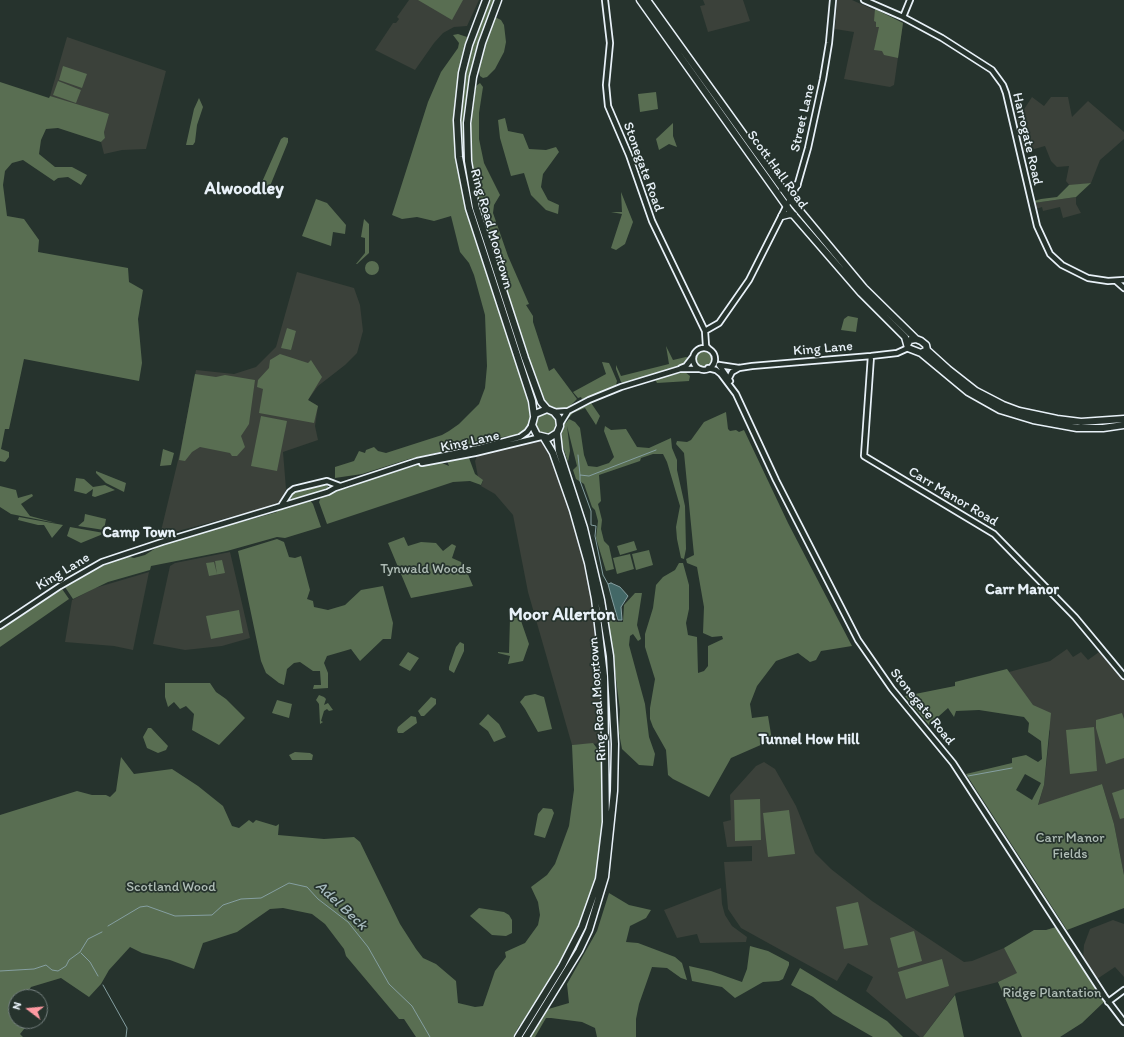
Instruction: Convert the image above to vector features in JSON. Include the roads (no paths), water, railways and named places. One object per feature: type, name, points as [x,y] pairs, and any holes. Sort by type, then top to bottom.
[{"type":"highway","name":"Ring Road Moortown","points":[[486,0],[469,45],[462,74],[457,120],[459,157],[469,208],[532,401],[534,416]]},
{"type":"highway","name":"Ring Road Moortown","points":[[498,0],[482,43],[473,77],[467,124],[468,161],[476,208],[529,370],[541,402],[547,409]]},
{"type":"highway","name":"Scott Hall Road","points":[[640,0],[787,206],[812,237],[908,346]]},
{"type":"highway","name":"Scott Hall Road","points":[[647,0],[782,189],[864,288],[916,339],[924,343],[924,351]]},
{"type":"highway","points":[[782,189],[797,185]]},
{"type":"highway","points":[[790,199],[791,206],[812,237]]},
{"type":"highway","points":[[782,216],[790,214],[794,215]]},
{"type":"highway","points":[[916,339],[910,340],[908,346],[924,351],[976,391],[1004,405],[1057,419],[1081,422],[1124,419]]},
{"type":"highway","points":[[924,351],[968,392],[1000,410],[1033,420],[1077,428],[1103,428],[1124,424]]},
{"type":"highway","points":[[547,409],[554,412],[559,418],[560,426],[557,432],[552,436],[543,438],[535,433],[532,425],[534,416],[538,411],[547,409]]},
{"type":"highway","name":"Ring Road Moortown","points":[[526,1037],[578,951],[589,930],[597,907],[609,853],[615,778],[610,656],[601,600],[584,528],[559,451],[557,432]]},
{"type":"highway","name":"Ring Road Moortown","points":[[518,1037],[573,947],[594,897],[603,852],[606,798],[604,676],[595,599],[588,563],[573,510],[553,452],[543,438]]},
{"type":"street","name":"Stonegate Road","points":[[605,0],[610,43],[606,85],[608,106],[629,155],[652,221],[705,331],[706,346],[709,349]]},
{"type":"street","name":"Street Lane","points":[[705,331],[719,322],[749,280],[797,185],[808,148],[823,79],[829,43],[833,0]]},
{"type":"street","name":"Harrogate Road","points":[[864,0],[904,17],[978,60],[995,74],[1006,93],[1026,188],[1044,244],[1055,259],[1079,274],[1096,280],[1124,280]]},
{"type":"street","points":[[904,17],[910,0]]},
{"type":"street","points":[[1116,281],[1124,288]]},
{"type":"street","points":[[554,412],[568,411],[589,400],[621,387],[686,366],[699,349],[705,331]]},
{"type":"street","name":"King Lane","points":[[723,373],[738,368],[897,353],[908,346]]},
{"type":"street","points":[[699,349],[709,349],[713,354],[714,360],[712,365],[708,368]]},
{"type":"street","points":[[693,356],[695,365],[700,369]]},
{"type":"street","name":"Carr Manor Road","points":[[871,356],[864,456],[994,534],[1074,617],[1124,676]]},
{"type":"street","points":[[714,360],[719,365],[723,373]]},
{"type":"street","name":"King Lane","points":[[719,365],[738,368]]},
{"type":"street","points":[[680,369],[708,368],[723,373]]},
{"type":"street","points":[[729,378],[732,372],[738,368]]},
{"type":"street","name":"Stonegate Road","points":[[723,373],[729,378],[732,388]]},
{"type":"street","name":"Stonegate Road","points":[[723,373],[732,388],[807,542],[858,640],[889,684],[953,763],[1108,1002],[1124,1022]]},
{"type":"street","points":[[560,426],[568,411]]},
{"type":"street","name":"King Lane","points":[[0,626],[60,586],[102,562],[162,542],[294,503],[417,461],[479,448],[520,437],[532,425]]},
{"type":"street","name":"King Lane","points":[[403,466],[475,453],[543,438]]},
{"type":"street","name":"King Lane","points":[[281,506],[288,498],[290,492],[294,489],[321,482],[342,486]]},
{"type":"street","points":[[331,484],[331,491]]},
{"type":"street","points":[[288,498],[289,501],[294,503]]},
{"type":"street","points":[[1108,1002],[1124,990]]},
{"type":"water","points":[[611,583],[620,587],[628,596],[621,607],[622,620],[618,620],[608,584]]},
{"type":"waterway","points":[[608,584],[603,575],[595,536],[596,526],[591,525],[591,511],[580,481],[580,475],[589,476],[656,450]]},
{"type":"waterway","points":[[578,455],[580,475]]},
{"type":"waterway","points":[[968,776],[1012,768]]},
{"type":"waterway","name":"Adel Beck","points":[[108,926],[140,907],[147,906],[175,916],[212,915],[223,905],[241,899],[261,898],[289,883],[307,887],[318,899],[348,922],[368,947],[389,984],[412,1006],[430,1037]]},
{"type":"waterway","name":"Adel Beck","points":[[0,971],[34,969],[46,965],[52,970],[58,971],[66,966],[69,960],[80,952],[88,939],[102,932]]},
{"type":"waterway","points":[[81,953],[90,962],[98,976]]},
{"type":"waterway","points":[[103,985],[127,1028],[126,1037]]},
{"type":"district","name":"Alwoodley","points":[[244,189]]},
{"type":"district","name":"Camp Town","points":[[139,533]]},
{"type":"district","name":"Carr Manor","points":[[1022,590]]},
{"type":"district","name":"Moor Allerton","points":[[562,615]]},
{"type":"district","name":"Tunnel How Hill","points":[[809,740]]},
{"type":"park label","name":"Tynwald Woods","points":[[426,569]]},
{"type":"park label","name":"Carr Manor Fields","points":[[1070,846]]},
{"type":"park label","name":"Scotland Wood","points":[[171,887]]},
{"type":"park label","name":"Ridge Plantation","points":[[1052,993]]}]
